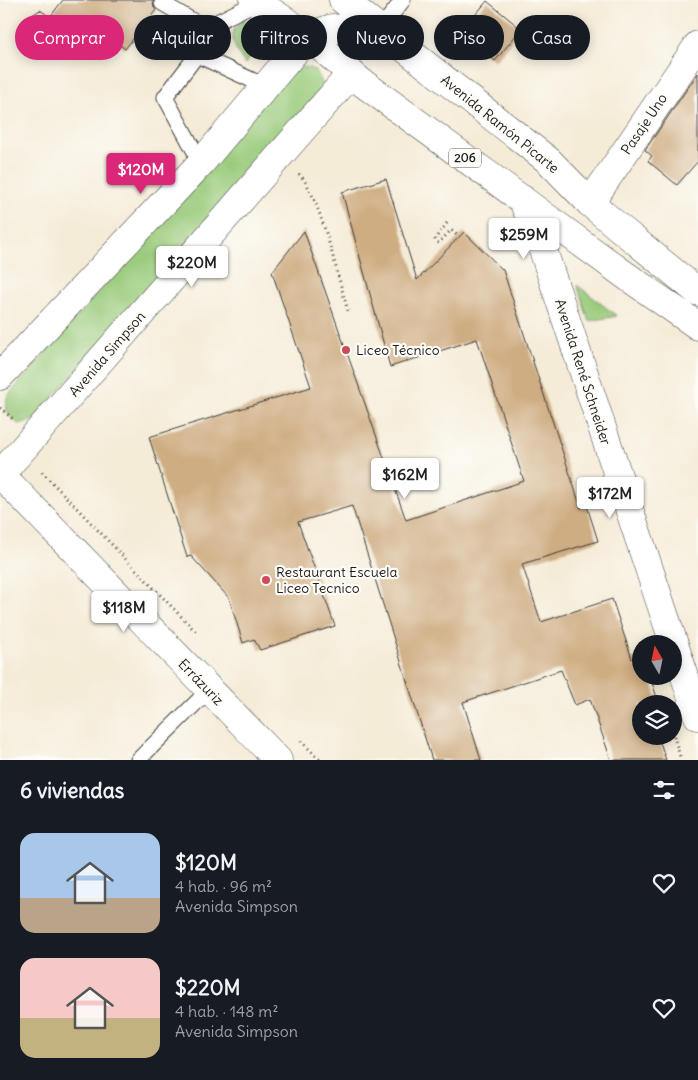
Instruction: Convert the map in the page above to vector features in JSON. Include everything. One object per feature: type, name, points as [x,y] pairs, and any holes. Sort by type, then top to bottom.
[{"type":"main road","name":"Avenida Ramón Picarte","points":[[343,0],[363,15]]},
{"type":"main road","name":"206","points":[[256,1],[277,15]]},
{"type":"main road","name":"Pasaje Uno","points":[[590,203],[698,45]]},
{"type":"main road","name":"206","points":[[327,53],[351,74],[624,275],[698,326]]},
{"type":"main road","points":[[0,376],[201,163],[287,60]]},
{"type":"main road","name":"Avenida Ramón Picarte","points":[[420,60],[549,161],[590,203],[698,292]]},
{"type":"main road","name":"Avenida Simpson","points":[[0,474],[351,74]]},
{"type":"main road","name":"Avenida René Schneider","points":[[522,199],[540,241],[698,716]]},
{"type":"main road","name":"Errázuriz","points":[[0,474],[278,760]]},
{"type":"lane","points":[[391,15],[403,0]]},
{"type":"lane","points":[[230,15],[256,1]]},
{"type":"lane","points":[[162,3],[183,15]]},
{"type":"lane","points":[[193,60],[165,97],[201,163]]},
{"type":"lane","points":[[208,60],[265,86]]},
{"type":"lane","points":[[138,760],[209,690]]},
{"type":"path","points":[[296,172],[305,180],[316,204],[348,311]]},
{"type":"path","points":[[447,223],[435,239],[436,242],[439,243],[451,230],[459,237]]},
{"type":"path","points":[[42,472],[202,638]]},
{"type":"path","points":[[299,738],[320,760]]},
{"type":"path","points":[[677,745],[682,760]]},
{"type":"green space","points":[[241,22],[241,57],[233,40],[234,30]]},
{"type":"green space","points":[[298,67],[315,71],[320,78],[323,88],[33,420],[19,424],[15,421],[8,413],[6,406],[7,397],[291,71]]},
{"type":"green space","points":[[577,285],[617,316],[589,321]]},
{"type":"building","points":[[63,0],[153,0],[156,10],[152,15],[134,15],[134,38],[125,49],[124,15],[52,15]]},
{"type":"building","points":[[487,1],[504,15],[475,15]]},
{"type":"building","points":[[40,10],[47,15],[33,15]]},
{"type":"building","points":[[504,15],[514,23],[514,38],[504,50]]},
{"type":"building","points":[[698,73],[698,161],[677,185],[648,161],[652,156],[645,150]]},
{"type":"building","points":[[386,179],[417,280],[464,232],[503,270],[581,508],[587,506],[598,541],[522,564],[541,622],[612,599],[632,659],[632,685],[653,685],[656,695],[632,695],[632,745],[661,745],[666,760],[611,760],[590,699],[575,705],[561,670],[463,702],[481,760],[432,760],[352,506],[298,522],[335,626],[260,650],[254,639],[243,643],[229,598],[191,556],[187,557],[149,437],[311,387],[272,272],[304,231],[406,520],[524,481],[477,339],[390,367],[342,192]]},
{"type":"place","name":"Liceo Técnico","points":[[346,350]]},
{"type":"place","name":"Restaurant Escuela Liceo Tecnico","points":[[266,580]]}]
